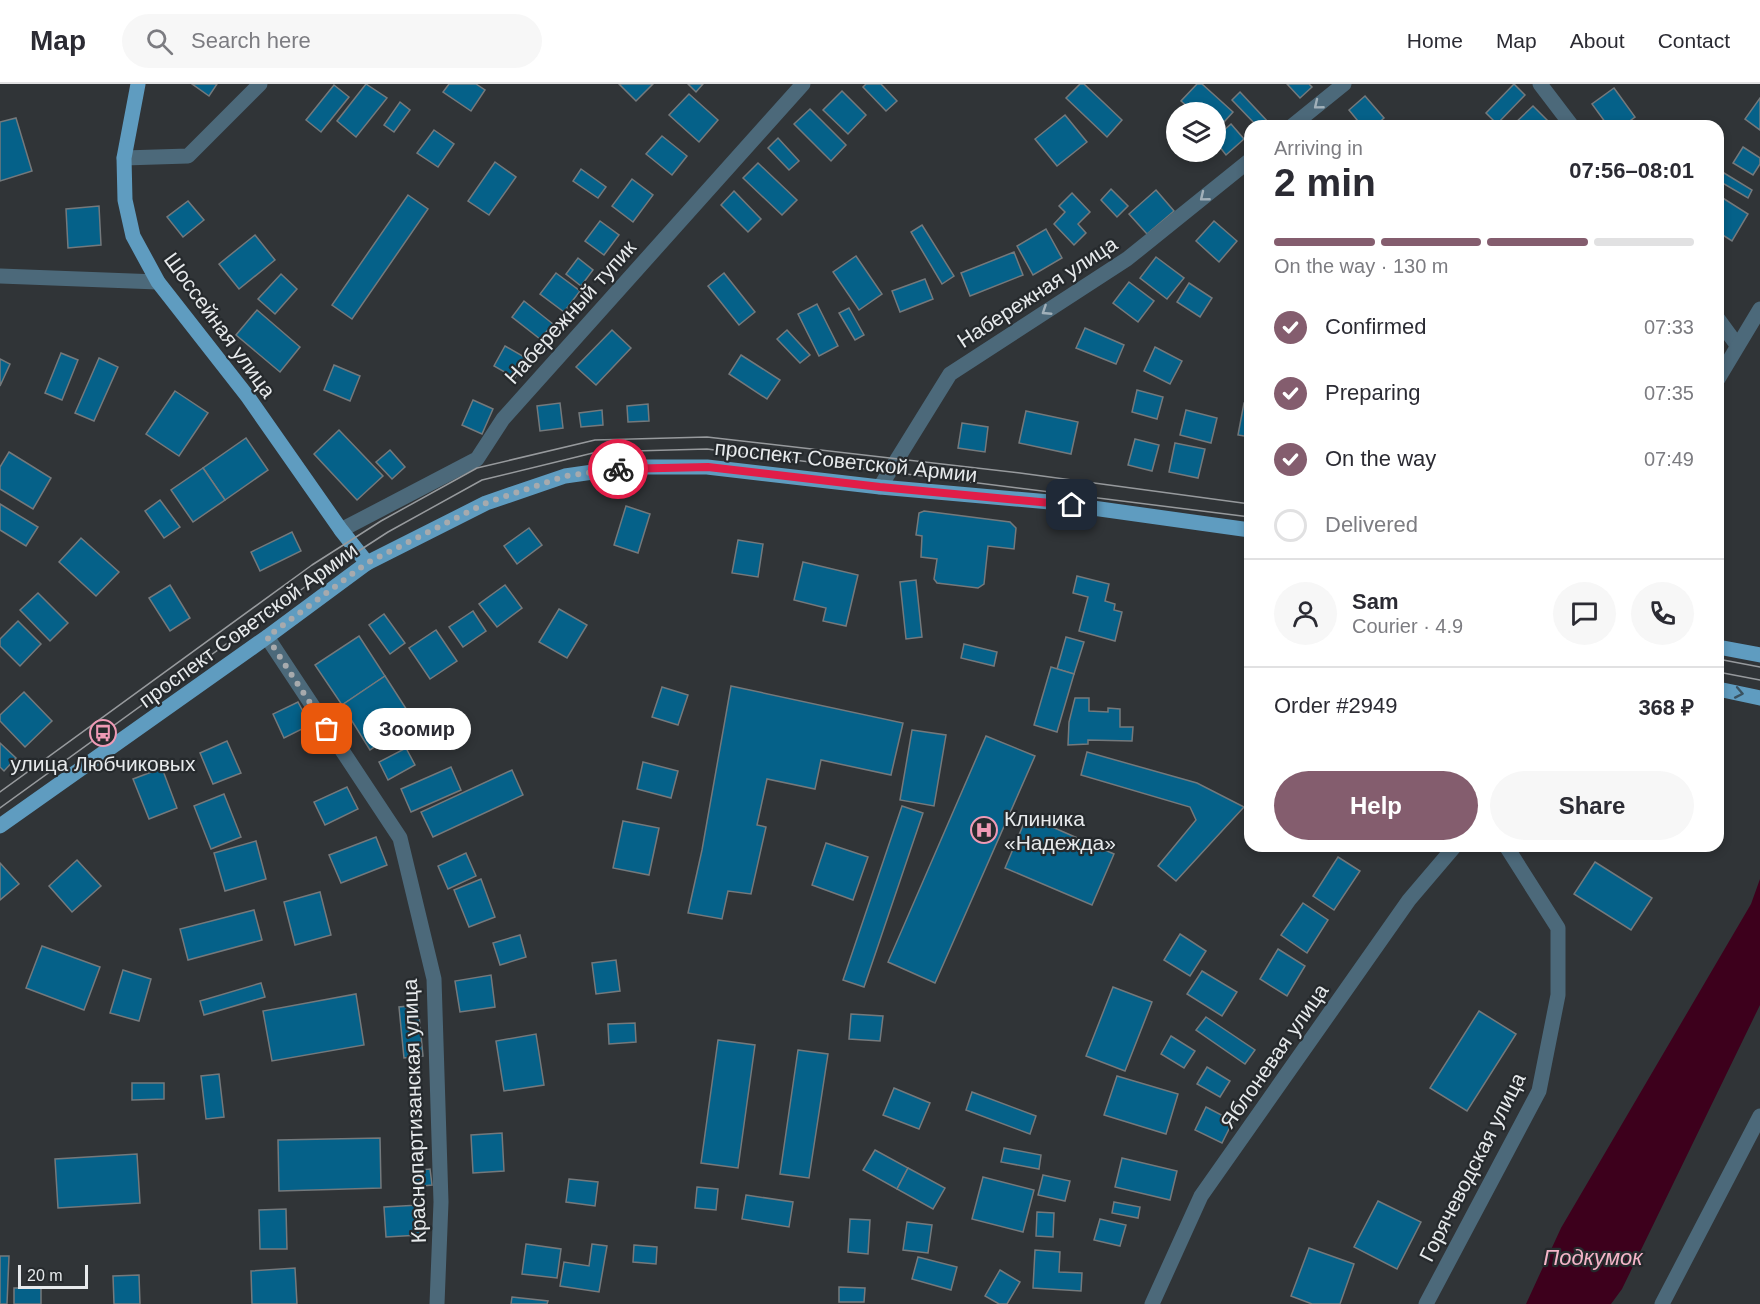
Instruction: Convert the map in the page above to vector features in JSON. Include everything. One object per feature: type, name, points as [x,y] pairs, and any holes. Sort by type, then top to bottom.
[{"type":"main road","name":"Шоссейная улица","points":[[138,84],[123,158],[125,200],[133,236],[158,282],[248,397],[341,530],[367,563]]},
{"type":"main road","name":"проспект Советской Армии","points":[[0,826],[267,637],[367,563],[486,503],[565,476],[628,467],[708,467],[880,487],[1050,502],[1244,529]]},
{"type":"main road","points":[[1724,648],[1760,655]]},
{"type":"main road","points":[[1724,690],[1760,698]]},
{"type":"street","points":[[123,158],[188,156],[260,84]]},
{"type":"street","name":"Набережный тупик","points":[[341,530],[477,459],[503,419],[803,84]]},
{"type":"street","points":[[1299,120],[1344,84]]},
{"type":"street","points":[[1540,84],[1567,120]]},
{"type":"street","name":"Набережная улица","points":[[880,487],[950,374],[1127,259],[1244,165]]},
{"type":"street","points":[[0,276],[158,282]]},
{"type":"street","points":[[1724,368],[1760,309]]},
{"type":"street","points":[[1724,327],[1737,345]]},
{"type":"street","name":"Краснопартизанская улица","points":[[267,637],[400,838],[434,979],[441,1202],[438,1304]]},
{"type":"street","name":"Яблоневая улица","points":[[1152,1304],[1201,1196],[1409,900],[1450,852]]},
{"type":"street","name":"Горячеводская улица","points":[[1426,1304],[1539,1091],[1558,995],[1558,928],[1510,852]]},
{"type":"street","points":[[1662,1304],[1760,1116]]},
{"type":"water","name":"Подкумок","points":[[1760,879],[1760,1005],[1622,1289],[1611,1304],[1526,1304],[1561,1228],[1751,904]]},
{"type":"building","points":[[192,84],[217,84],[209,96]]},
{"type":"building","points":[[366,84],[387,98],[356,137],[337,121]]},
{"type":"building","points":[[449,84],[476,84],[485,90],[471,111],[443,92]]},
{"type":"building","points":[[619,84],[653,84],[636,101]]},
{"type":"building","points":[[688,84],[703,84],[696,92]]},
{"type":"building","points":[[866,84],[881,84],[897,101],[886,111],[863,87]]},
{"type":"building","points":[[1080,84],[1084,84],[1122,120],[1107,137],[1066,98]]},
{"type":"building","points":[[1197,84],[1202,84],[1222,102],[1182,102]]},
{"type":"building","points":[[1287,84],[1309,84],[1312,87],[1300,98]]},
{"type":"building","points":[[1514,84],[1525,95],[1501,120],[1493,120],[1486,113]]},
{"type":"building","points":[[334,85],[349,97],[321,132],[306,120]]},
{"type":"building","points":[[1614,88],[1635,117],[1631,120],[1604,120],[1592,104]]},
{"type":"building","points":[[842,91],[866,115],[848,134],[823,110]]},
{"type":"building","points":[[1240,92],[1266,120],[1251,120],[1232,100]]},
{"type":"building","points":[[689,94],[718,120],[699,142],[669,115]]},
{"type":"building","points":[[1365,96],[1384,118],[1382,120],[1357,120],[1349,110]]},
{"type":"building","points":[[1760,98],[1760,130],[1745,119]]},
{"type":"building","points":[[400,102],[410,110],[394,132],[384,125]]},
{"type":"building","points":[[1226,106],[1233,112],[1226,120]]},
{"type":"building","points":[[1533,106],[1547,120],[1518,120]]},
{"type":"building","points":[[810,109],[846,145],[831,161],[794,124]]},
{"type":"building","points":[[1065,115],[1087,142],[1057,166],[1035,139]]},
{"type":"building","points":[[16,118],[32,171],[0,181],[0,122]]},
{"type":"building","points":[[1231,124],[1244,139],[1226,155],[1226,128]]},
{"type":"building","points":[[434,130],[454,144],[438,167],[417,153]]},
{"type":"building","points":[[662,136],[687,156],[672,175],[646,154]]},
{"type":"building","points":[[778,138],[799,161],[789,170],[768,148]]},
{"type":"building","points":[[1743,147],[1760,158],[1760,164],[1753,175],[1733,163]]},
{"type":"building","points":[[495,162],[516,177],[489,215],[468,201]]},
{"type":"building","points":[[758,163],[797,200],[782,215],[743,178]]},
{"type":"building","points":[[581,169],[606,187],[598,198],[573,181]]},
{"type":"building","points":[[1724,173],[1752,190],[1748,198],[1724,184]]},
{"type":"building","points":[[632,179],[653,195],[633,222],[612,206]]},
{"type":"building","points":[[1111,189],[1128,206],[1117,217],[1101,200]]},
{"type":"building","points":[[1156,190],[1174,211],[1147,234],[1129,214]]},
{"type":"building","points":[[734,191],[761,219],[748,232],[721,205]]},
{"type":"building","points":[[1072,193],[1090,212],[1078,224],[1086,233],[1074,245],[1054,224],[1065,212],[1059,206]]},
{"type":"building","points":[[408,195],[428,209],[352,319],[332,305]]},
{"type":"building","points":[[1724,199],[1748,214],[1732,241],[1724,236]]},
{"type":"building","points":[[188,201],[204,220],[183,237],[167,217]]},
{"type":"building","points":[[99,206],[101,245],[68,248],[66,209]]},
{"type":"building","points":[[600,221],[619,235],[604,255],[585,241]]},
{"type":"building","points":[[1214,221],[1237,241],[1219,262],[1196,241]]},
{"type":"building","points":[[922,225],[954,276],[942,284],[911,232]]},
{"type":"building","points":[[1046,229],[1062,258],[1033,275],[1017,246]]},
{"type":"building","points":[[255,235],[275,260],[239,289],[219,264]]},
{"type":"building","points":[[1014,252],[1023,275],[970,296],[961,273]]},
{"type":"building","points":[[856,256],[882,294],[859,310],[833,272]]},
{"type":"building","points":[[1156,257],[1184,278],[1167,299],[1140,278]]},
{"type":"building","points":[[578,258],[593,270],[581,286],[566,274]]},
{"type":"building","points":[[556,273],[580,291],[564,312],[540,294]]},
{"type":"building","points":[[724,273],[755,312],[739,325],[708,286]]},
{"type":"building","points":[[281,274],[297,289],[275,314],[258,299]]},
{"type":"building","points":[[925,279],[933,299],[900,312],[892,291]]},
{"type":"building","points":[[1129,282],[1154,301],[1138,322],[1113,303]]},
{"type":"building","points":[[1189,283],[1212,298],[1200,317],[1177,302]]},
{"type":"building","points":[[524,301],[553,324],[540,339],[512,317]]},
{"type":"building","points":[[817,304],[838,346],[819,356],[798,314]]},
{"type":"building","points":[[849,308],[864,335],[855,340],[839,313]]},
{"type":"building","points":[[257,310],[300,347],[280,372],[236,335]]},
{"type":"building","points":[[1085,328],[1124,345],[1116,364],[1076,348]]},
{"type":"building","points":[[612,330],[631,348],[596,385],[576,367]]},
{"type":"building","points":[[787,330],[810,355],[800,363],[777,339]]},
{"type":"building","points":[[505,346],[526,358],[515,378],[494,366]]},
{"type":"building","points":[[1155,347],[1182,361],[1170,384],[1144,371]]},
{"type":"building","points":[[61,353],[78,360],[62,400],[45,393]]},
{"type":"building","points":[[741,355],[780,380],[767,399],[729,374]]},
{"type":"building","points":[[99,358],[118,367],[94,421],[75,413]]},
{"type":"building","points":[[0,359],[10,364],[0,386]]},
{"type":"building","points":[[334,365],[360,376],[350,401],[324,390]]},
{"type":"building","points":[[1137,390],[1163,397],[1157,419],[1132,412]]},
{"type":"building","points":[[175,391],[208,413],[179,456],[146,434]]},
{"type":"building","points":[[473,400],[493,409],[482,434],[462,425]]},
{"type":"building","points":[[560,403],[563,428],[540,431],[537,406]]},
{"type":"building","points":[[1244,403],[1244,436],[1238,435]]},
{"type":"building","points":[[648,404],[649,421],[628,422],[627,406]]},
{"type":"building","points":[[602,410],[603,425],[581,427],[579,413]]},
{"type":"building","points":[[1186,410],[1217,418],[1211,443],[1180,435]]},
{"type":"building","points":[[1026,411],[1078,422],[1071,454],[1019,443]]},
{"type":"building","points":[[962,423],[988,427],[985,452],[958,448]]},
{"type":"building","points":[[339,430],[383,476],[357,500],[314,454]]},
{"type":"building","points":[[246,438],[268,470],[225,500],[203,468]]},
{"type":"building","points":[[1135,439],[1159,445],[1152,471],[1128,465]]},
{"type":"building","points":[[1175,443],[1205,449],[1198,478],[1169,472]]},
{"type":"building","points":[[390,450],[405,467],[392,479],[376,462]]},
{"type":"building","points":[[9,452],[51,478],[33,509],[0,489],[0,467]]},
{"type":"building","points":[[203,468],[225,500],[193,522],[171,490]]},
{"type":"building","points":[[160,500],[180,527],[164,538],[145,511]]},
{"type":"building","points":[[0,504],[38,527],[26,546],[0,530]]},
{"type":"building","points":[[626,506],[650,514],[638,553],[614,545]]},
{"type":"building","points":[[924,511],[1010,522],[1016,528],[1014,549],[988,546],[984,584],[978,588],[937,583],[934,579],[937,559],[921,557],[922,536],[916,535],[919,513]]},
{"type":"building","points":[[529,528],[542,545],[517,564],[504,546]]},
{"type":"building","points":[[292,532],[301,551],[260,571],[251,552]]},
{"type":"building","points":[[81,538],[119,572],[96,596],[59,562]]},
{"type":"building","points":[[738,540],[763,544],[758,577],[732,573]]},
{"type":"building","points":[[803,562],[858,575],[846,626],[823,621],[826,608],[794,600]]},
{"type":"building","points":[[1077,576],[1109,584],[1105,601],[1115,604],[1114,610],[1122,612],[1115,641],[1079,631],[1088,597],[1073,593]]},
{"type":"building","points":[[916,580],[922,637],[906,639],[900,582]]},
{"type":"building","points":[[170,585],[190,618],[170,631],[149,598]]},
{"type":"building","points":[[505,585],[522,608],[497,627],[479,604]]},
{"type":"building","points":[[38,593],[68,623],[50,641],[20,610]]},
{"type":"building","points":[[559,609],[587,625],[567,658],[539,642]]},
{"type":"building","points":[[473,611],[486,631],[463,647],[449,627]]},
{"type":"building","points":[[384,614],[405,643],[390,654],[369,625]]},
{"type":"building","points":[[18,621],[41,644],[20,666],[0,646],[0,639]]},
{"type":"building","points":[[436,630],[457,661],[430,679],[409,648]]},
{"type":"building","points":[[359,636],[385,676],[342,705],[315,665]]},
{"type":"building","points":[[1066,637],[1084,642],[1074,674],[1057,669]]},
{"type":"building","points":[[964,644],[997,652],[994,666],[961,658]]},
{"type":"building","points":[[1051,667],[1074,674],[1057,732],[1034,725]]},
{"type":"building","points":[[385,676],[414,721],[370,750],[342,705]]},
{"type":"building","points":[[731,686],[903,723],[891,775],[821,760],[815,789],[767,779],[757,825],[766,827],[751,894],[728,891],[722,919],[688,913],[702,850]]},
{"type":"building","points":[[662,687],[688,695],[678,725],[652,717]]},
{"type":"building","points":[[24,692],[52,721],[25,747],[0,721],[0,715]]},
{"type":"building","points":[[1075,698],[1089,698],[1089,711],[1108,712],[1108,708],[1120,709],[1120,727],[1133,727],[1132,741],[1088,740],[1088,744],[1068,745],[1069,722]]},
{"type":"building","points":[[298,702],[310,725],[284,738],[273,714]]},
{"type":"building","points":[[912,730],[946,735],[934,806],[900,800]]},
{"type":"building","points":[[986,736],[1035,756],[935,983],[888,962]]},
{"type":"building","points":[[227,741],[241,773],[213,784],[200,753]]},
{"type":"building","points":[[0,743],[16,758],[4,771],[0,767]]},
{"type":"building","points":[[406,748],[415,765],[388,780],[379,762]]},
{"type":"building","points":[[1087,752],[1197,783],[1244,807],[1176,881],[1158,866],[1196,820],[1190,807],[1081,775]]},
{"type":"building","points":[[643,762],[678,771],[671,798],[637,789]]},
{"type":"building","points":[[451,767],[461,790],[411,812],[401,789]]},
{"type":"building","points":[[162,768],[177,808],[149,819],[133,779]]},
{"type":"building","points":[[512,770],[523,795],[433,837],[421,812]]},
{"type":"building","points":[[347,787],[358,809],[325,825],[314,802]]},
{"type":"building","points":[[224,794],[241,837],[211,849],[194,806]]},
{"type":"building","points":[[902,806],[923,813],[864,987],[843,980]]},
{"type":"building","points":[[1027,816],[1114,854],[1092,905],[1005,868]]},
{"type":"building","points":[[623,821],[659,828],[649,875],[613,868]]},
{"type":"building","points":[[376,837],[387,865],[341,883],[329,855]]},
{"type":"building","points":[[256,841],[266,879],[225,891],[214,853]]},
{"type":"building","points":[[826,843],[868,857],[853,900],[812,885]]},
{"type":"building","points":[[466,853],[476,876],[448,889],[438,866]]},
{"type":"building","points":[[1338,857],[1360,871],[1334,910],[1313,896]]},
{"type":"building","points":[[77,860],[101,886],[72,912],[49,886]]},
{"type":"building","points":[[1595,862],[1652,898],[1631,930],[1574,894]]},
{"type":"building","points":[[0,863],[19,884],[0,900]]},
{"type":"building","points":[[481,879],[495,917],[469,927],[454,890]]},
{"type":"building","points":[[320,892],[331,935],[295,945],[284,902]]},
{"type":"building","points":[[1303,903],[1328,920],[1307,953],[1281,935]]},
{"type":"building","points":[[254,910],[262,940],[188,960],[180,929]]},
{"type":"building","points":[[1180,934],[1206,951],[1190,976],[1164,960]]},
{"type":"building","points":[[520,935],[526,957],[500,965],[493,943]]},
{"type":"building","points":[[42,946],[100,967],[84,1010],[26,988]]},
{"type":"building","points":[[1278,949],[1305,966],[1287,996],[1260,979]]},
{"type":"building","points":[[616,960],[620,991],[596,994],[592,963]]},
{"type":"building","points":[[123,970],[151,979],[139,1021],[110,1013]]},
{"type":"building","points":[[1202,971],[1237,992],[1222,1016],[1187,994]]},
{"type":"building","points":[[491,975],[495,1007],[460,1012],[455,981]]},
{"type":"building","points":[[261,983],[265,997],[204,1015],[200,1001]]},
{"type":"building","points":[[1113,987],[1152,1002],[1125,1071],[1086,1056]]},
{"type":"building","points":[[356,994],[364,1045],[272,1061],[263,1011]]},
{"type":"building","points":[[418,1005],[423,1056],[404,1058],[399,1007]]},
{"type":"building","points":[[1479,1011],[1516,1034],[1467,1111],[1430,1088]]},
{"type":"building","points":[[851,1014],[883,1016],[880,1041],[849,1039]]},
{"type":"building","points":[[1206,1017],[1255,1050],[1245,1064],[1196,1030]]},
{"type":"building","points":[[635,1023],[636,1042],[609,1044],[608,1024]]},
{"type":"building","points":[[536,1034],[544,1085],[504,1091],[496,1041]]},
{"type":"building","points":[[1171,1036],[1195,1051],[1184,1068],[1161,1054]]},
{"type":"building","points":[[718,1040],[755,1045],[738,1168],[701,1163]]},
{"type":"building","points":[[798,1050],[828,1054],[809,1178],[780,1174]]},
{"type":"building","points":[[1207,1067],[1230,1081],[1220,1097],[1197,1084]]},
{"type":"building","points":[[219,1074],[224,1117],[206,1119],[201,1076]]},
{"type":"building","points":[[1117,1076],[1178,1094],[1166,1134],[1104,1115]]},
{"type":"building","points":[[132,1083],[164,1083],[164,1099],[132,1100]]},
{"type":"building","points":[[894,1088],[930,1103],[919,1129],[883,1115]]},
{"type":"building","points":[[972,1092],[1036,1116],[1030,1134],[966,1110]]},
{"type":"building","points":[[1206,1107],[1233,1121],[1222,1143],[1195,1130]]},
{"type":"building","points":[[502,1133],[504,1171],[473,1173],[471,1135]]},
{"type":"building","points":[[380,1138],[381,1188],[279,1191],[278,1140]]},
{"type":"building","points":[[1004,1148],[1041,1155],[1039,1169],[1001,1162]]},
{"type":"building","points":[[875,1150],[908,1168],[897,1189],[863,1170]]},
{"type":"building","points":[[137,1154],[140,1203],[58,1208],[55,1159]]},
{"type":"building","points":[[1122,1158],[1177,1171],[1170,1200],[1115,1187]]},
{"type":"building","points":[[908,1168],[945,1188],[933,1209],[897,1189]]},
{"type":"building","points":[[430,1169],[432,1185],[413,1187],[412,1171]]},
{"type":"building","points":[[1043,1175],[1070,1181],[1065,1201],[1038,1195]]},
{"type":"building","points":[[983,1177],[1034,1190],[1023,1232],[972,1219]]},
{"type":"building","points":[[569,1179],[598,1182],[595,1206],[566,1202]]},
{"type":"building","points":[[697,1187],[718,1189],[716,1210],[695,1208]]},
{"type":"building","points":[[746,1195],[793,1202],[789,1227],[742,1219]]},
{"type":"building","points":[[1378,1201],[1421,1222],[1397,1269],[1354,1247]]},
{"type":"building","points":[[1114,1202],[1140,1207],[1138,1218],[1112,1213]]},
{"type":"building","points":[[419,1205],[420,1235],[386,1237],[384,1207]]},
{"type":"building","points":[[286,1209],[287,1249],[260,1249],[259,1210]]},
{"type":"building","points":[[1037,1212],[1054,1213],[1053,1237],[1036,1236]]},
{"type":"building","points":[[850,1219],[870,1220],[868,1254],[848,1252]]},
{"type":"building","points":[[1100,1219],[1126,1225],[1120,1246],[1094,1240]]},
{"type":"building","points":[[907,1222],[932,1225],[928,1253],[903,1250]]},
{"type":"building","points":[[526,1244],[561,1249],[557,1278],[522,1274]]},
{"type":"building","points":[[592,1244],[607,1246],[599,1292],[560,1286],[564,1262],[589,1266]]},
{"type":"building","points":[[634,1245],[657,1247],[656,1264],[633,1262]]},
{"type":"building","points":[[1309,1248],[1354,1264],[1340,1304],[1312,1304],[1291,1296]]},
{"type":"building","points":[[1035,1250],[1060,1252],[1059,1272],[1082,1273],[1081,1291],[1033,1288]]},
{"type":"building","points":[[0,1256],[9,1256],[7,1304],[0,1304]]},
{"type":"building","points":[[918,1257],[957,1267],[951,1290],[912,1279]]},
{"type":"building","points":[[295,1268],[297,1304],[252,1304],[251,1271]]},
{"type":"building","points":[[1000,1270],[1020,1282],[1007,1304],[999,1304],[985,1296]]},
{"type":"building","points":[[139,1275],[140,1304],[114,1304],[113,1276]]},
{"type":"building","points":[[839,1287],[865,1288],[864,1302],[839,1302]]},
{"type":"building","points":[[14,1288],[41,1288],[41,1304],[14,1304]]},
{"type":"building","points":[[512,1297],[548,1301],[547,1304],[511,1304]]},
{"type":"tram line","points":[[0,792],[312,565],[381,521],[477,468],[595,440],[707,437],[1020,473],[1244,503]]},
{"type":"tram line","points":[[0,808],[320,576],[388,532],[482,480],[597,452],[707,449],[1244,516]]},
{"type":"tram line","points":[[1724,660],[1760,667]]},
{"type":"tram line","points":[[1724,673],[1760,680]]},
{"type":"way so far","points":[[327,729],[267,637],[367,563],[486,503],[565,476],[618,469]]},
{"type":"place","name":"Зоомир","points":[[327,729]]},
{"type":"place","name":"улица Любчиковых","points":[[103,733]]},
{"type":"place","name":"Клиника «Надежда»","points":[[984,830]]},
{"type":"route","points":[[618,469],[708,467],[880,487],[1072,505]]}]
